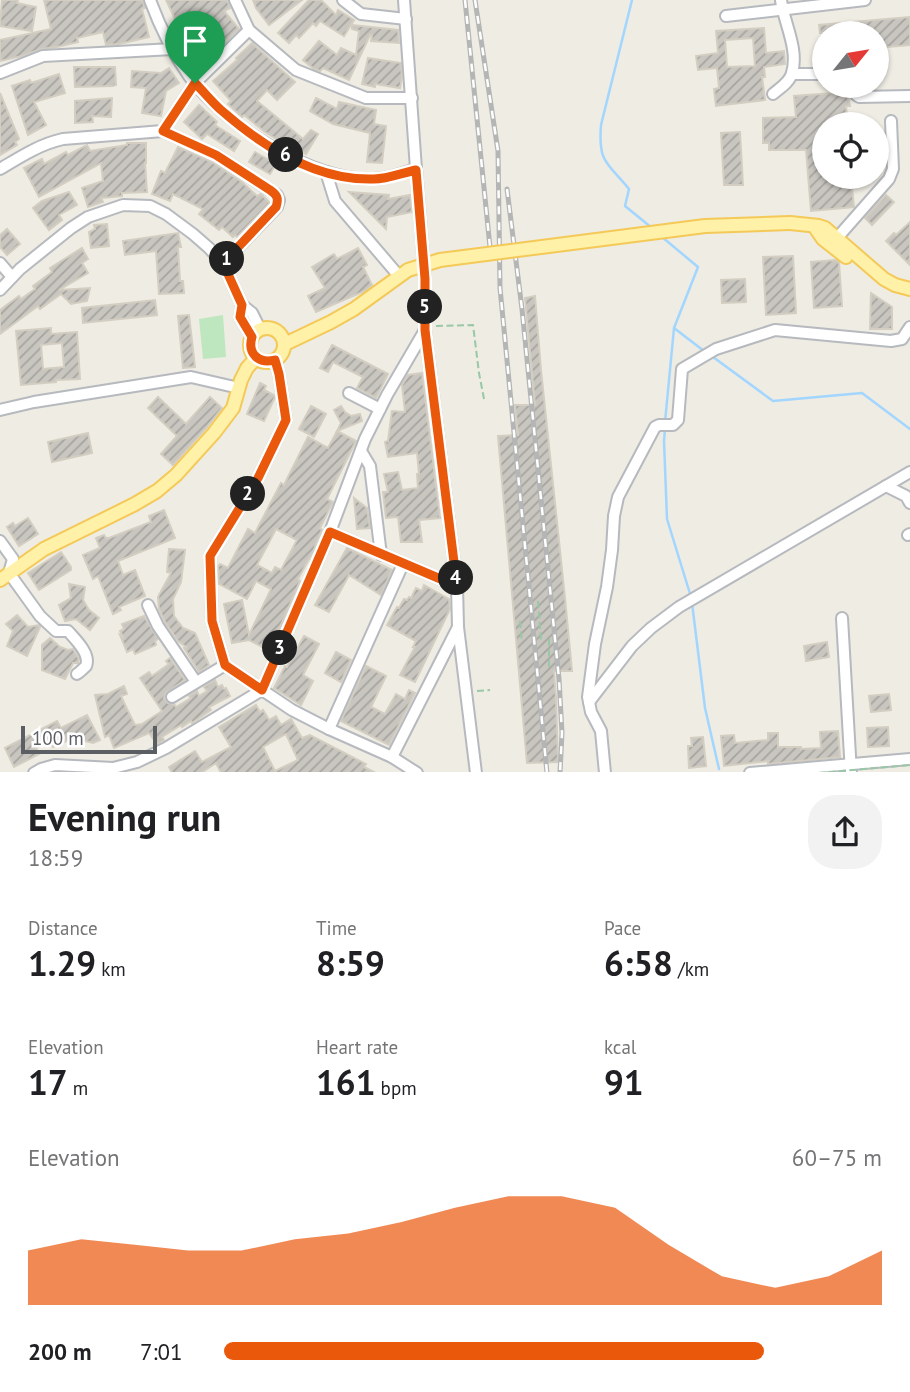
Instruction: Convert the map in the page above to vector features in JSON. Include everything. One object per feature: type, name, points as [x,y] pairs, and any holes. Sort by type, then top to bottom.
[{"type":"main road","points":[[285,344],[354,309],[404,273],[440,260],[705,226],[790,223],[825,228],[884,279],[910,289]]},
{"type":"main road","points":[[814,226],[823,239],[880,287],[896,295],[910,297]]},
{"type":"main road","points":[[269,328],[278,331],[285,344],[282,354],[275,360],[265,362],[256,358],[250,345],[256,333],[269,328]]},
{"type":"main road","points":[[5,577],[44,549],[135,504],[176,475],[233,408],[247,368],[256,358]]},
{"type":"street","points":[[150,0],[160,28],[190,77],[220,109],[265,144],[310,167],[343,178],[376,180],[416,170]]},
{"type":"street","points":[[235,0],[249,30],[296,70],[366,97],[411,98]]},
{"type":"street","points":[[343,0],[361,13],[406,19]]},
{"type":"street","points":[[404,0],[425,279],[425,328],[477,772]]},
{"type":"street","points":[[726,16],[781,5],[864,0]]},
{"type":"street","points":[[773,94],[792,74],[791,43],[781,5]]},
{"type":"street","points":[[163,131],[195,83],[249,30]]},
{"type":"street","points":[[0,72],[43,57],[173,49]]},
{"type":"street","points":[[792,74],[812,74]]},
{"type":"street","points":[[889,96],[910,96]]},
{"type":"street","points":[[836,238],[892,173],[891,121]]},
{"type":"street","points":[[0,169],[51,141],[163,131],[216,155],[276,195],[279,201],[223,263]]},
{"type":"street","points":[[326,172],[335,201],[404,273]]},
{"type":"street","points":[[0,290],[12,277],[88,217],[122,205],[150,206],[166,214],[209,248],[223,263],[242,305],[252,313],[256,333]]},
{"type":"street","points":[[0,263],[12,277]]},
{"type":"street","points":[[605,772],[601,731],[593,717],[588,697],[595,644],[607,587],[614,516],[618,497],[656,427],[673,425],[678,420],[681,372],[684,366],[709,352],[775,330],[891,341],[902,339],[910,327]]},
{"type":"street","points":[[39,771],[55,765],[113,770],[137,762],[166,748],[262,690],[330,532],[360,451],[425,328]]},
{"type":"street","points":[[275,360],[286,420],[258,478],[210,556],[212,621],[225,665],[292,710],[418,772]]},
{"type":"street","points":[[0,410],[191,377],[239,388]]},
{"type":"street","points":[[349,393],[380,409]]},
{"type":"street","points":[[360,451],[370,466],[381,555]]},
{"type":"street","points":[[589,702],[632,646],[650,628],[679,607],[910,472]]},
{"type":"street","points":[[887,486],[906,496],[910,503]]},
{"type":"street","points":[[330,532],[457,586]]},
{"type":"street","points":[[0,541],[13,559]]},
{"type":"street","points":[[0,557],[13,559]]},
{"type":"street","points":[[13,559],[5,577],[57,631],[68,631],[87,657],[85,667],[77,674]]},
{"type":"street","points":[[329,729],[403,564]]},
{"type":"street","points":[[148,605],[158,626],[196,682]]},
{"type":"street","points":[[842,618],[851,768]]},
{"type":"street","points":[[392,757],[458,627]]},
{"type":"street","points":[[172,697],[225,665]]},
{"type":"street","points":[[750,772],[851,768],[910,759]]},
{"type":"path","points":[[425,328],[473,325],[484,399]]},
{"type":"path","points":[[538,601],[541,640]]},
{"type":"path","points":[[520,621],[522,642]]},
{"type":"path","points":[[549,667],[550,639]]},
{"type":"path","points":[[466,692],[490,690]]},
{"type":"path","points":[[818,772],[910,765]]},
{"type":"green space","points":[[223,315],[226,357],[203,359],[199,319]]},
{"type":"building","points":[[2,0],[18,0],[17,3],[36,7],[32,31],[0,26]]},
{"type":"building","points":[[44,0],[142,0],[149,37],[106,45],[103,32],[77,38],[78,42],[0,61],[0,40],[51,29]]},
{"type":"building","points":[[166,0],[227,0],[230,8],[224,11],[239,29],[201,62],[185,40]]},
{"type":"building","points":[[253,0],[302,0],[269,25]]},
{"type":"building","points":[[309,0],[321,0],[336,15],[338,10],[354,20],[344,36],[320,21],[316,26],[313,23],[299,38],[296,35],[289,43],[278,33]]},
{"type":"building","points":[[910,17],[910,45],[889,47],[889,21],[864,21]]},
{"type":"building","points":[[352,25],[398,30],[399,43],[371,41],[370,35],[349,80],[323,68],[320,71],[314,69],[303,60],[319,41],[337,55],[341,48],[356,55],[359,31],[352,29]]},
{"type":"building","points":[[764,28],[766,53],[784,51],[785,64],[764,67],[765,77],[762,77],[765,100],[716,106],[714,89],[719,88],[717,68],[698,70],[696,56],[718,53],[716,31]],"holes":[[[753,38],[755,66],[727,67],[725,40]]]},
{"type":"building","points":[[252,43],[295,82],[277,100],[267,90],[257,101],[303,139],[311,130],[318,134],[306,154],[265,132],[244,115],[242,117],[228,104],[231,101],[213,81]]},
{"type":"building","points":[[368,58],[401,63],[400,88],[362,84]]},
{"type":"building","points":[[74,67],[115,67],[116,85],[75,87]]},
{"type":"building","points":[[169,68],[179,83],[166,91],[161,116],[142,113],[146,88],[131,87],[132,71],[161,73]]},
{"type":"building","points":[[59,74],[65,93],[34,102],[46,125],[28,135],[12,86]]},
{"type":"building","points":[[0,93],[19,139],[15,142],[17,145],[0,155]]},
{"type":"building","points":[[794,96],[848,98],[850,106],[846,106],[847,112],[812,112],[812,189],[852,189],[854,207],[811,211],[806,150],[769,150],[769,143],[763,143],[763,118],[796,117]]},
{"type":"building","points":[[112,98],[111,117],[92,116],[93,122],[75,123],[75,101]]},
{"type":"building","points":[[316,98],[337,109],[339,102],[376,110],[374,124],[386,126],[382,163],[367,162],[370,133],[333,124],[310,111]]},
{"type":"building","points":[[199,105],[217,122],[215,125],[240,141],[234,151],[207,134],[202,139],[184,122]]},
{"type":"building","points":[[740,132],[743,185],[724,185],[721,133]]},
{"type":"building","points":[[127,143],[146,143],[147,192],[122,193],[122,196],[101,198],[103,202],[88,207],[82,188],[103,181],[101,163],[39,197],[24,168],[42,159],[44,164],[87,145],[90,151]]},
{"type":"building","points":[[178,147],[212,162],[242,182],[257,196],[261,194],[270,203],[237,237],[233,237],[222,227],[219,230],[199,214],[203,209],[173,194],[170,201],[152,194],[161,171],[165,173]]},
{"type":"building","points":[[255,152],[276,164],[270,174],[249,162]]},
{"type":"building","points":[[69,192],[77,205],[59,215],[62,220],[49,230],[33,208],[42,201]]},
{"type":"building","points":[[349,192],[389,195],[388,199],[410,195],[412,212],[387,217],[386,229]]},
{"type":"building","points":[[886,195],[894,202],[872,225],[865,218]]},
{"type":"building","points":[[910,222],[910,265],[886,241]]},
{"type":"building","points":[[107,224],[109,246],[91,248],[89,232],[95,229],[94,225]]},
{"type":"building","points":[[7,229],[20,244],[7,255],[0,247],[0,235]]},
{"type":"building","points":[[178,233],[181,247],[178,247],[180,281],[183,281],[184,293],[159,294],[156,251],[125,255],[123,241]]},
{"type":"building","points":[[82,248],[88,259],[82,263],[88,273],[59,290],[90,288],[87,301],[71,304],[61,294],[40,309],[38,306],[0,334],[0,310],[19,296],[21,299],[35,289],[33,286],[52,272],[50,268]]},
{"type":"building","points":[[358,248],[367,265],[363,267],[372,285],[365,291],[316,312],[308,296],[325,288],[312,267],[334,254],[337,259]]},
{"type":"building","points":[[793,256],[796,313],[766,315],[763,257]]},
{"type":"building","points":[[811,262],[839,262],[842,306],[814,308]]},
{"type":"building","points":[[745,279],[746,302],[722,303],[721,280]]},
{"type":"building","points":[[871,293],[892,307],[892,329],[870,329]]},
{"type":"building","points":[[535,296],[572,671],[554,671],[558,762],[527,763],[498,436],[518,435],[515,405],[535,405],[525,298]]},
{"type":"building","points":[[155,300],[157,315],[83,323],[82,308]]},
{"type":"building","points":[[189,315],[195,367],[183,368],[178,316]]},
{"type":"building","points":[[51,328],[51,334],[77,332],[80,379],[21,385],[16,331]],"holes":[[[62,343],[64,367],[43,369],[41,345]]]},
{"type":"building","points":[[332,345],[388,374],[376,398],[357,388],[363,377],[333,362],[328,372],[320,368]]},
{"type":"building","points":[[422,373],[440,518],[419,520],[422,542],[401,542],[398,517],[386,518],[383,492],[388,492],[384,474],[398,472],[402,490],[418,488],[417,453],[388,457],[385,442],[388,441],[392,411],[405,412],[402,385],[408,375]]},
{"type":"building","points":[[260,383],[266,386],[264,390],[275,397],[264,421],[247,414]]},
{"type":"building","points":[[158,397],[186,424],[210,397],[222,408],[173,465],[161,454],[177,436],[148,408]]},
{"type":"building","points":[[311,406],[326,414],[314,437],[299,429]]},
{"type":"building","points":[[341,406],[351,416],[360,414],[362,421],[337,431],[341,423],[334,410]]},
{"type":"building","points":[[337,431],[356,441],[327,499],[333,502],[320,528],[322,530],[313,552],[298,579],[300,581],[270,651],[249,640],[232,643],[224,604],[242,600],[249,635],[271,589],[256,581],[247,599],[219,584],[218,567],[220,564],[228,568],[248,529],[255,533],[281,483],[284,485],[308,437],[328,448]],"holes":[[[276,529],[297,540],[281,570],[275,567],[272,573],[257,565]]]},
{"type":"building","points":[[88,433],[92,453],[52,462],[48,442]]},
{"type":"building","points":[[354,498],[367,508],[370,528],[357,529]]},
{"type":"building","points":[[164,510],[175,538],[118,561],[123,575],[135,570],[145,596],[119,607],[121,610],[113,614],[98,576],[93,579],[83,555],[100,548],[96,538],[104,535],[109,538],[151,522],[149,516]]},
{"type":"building","points":[[28,518],[38,534],[19,546],[7,527],[13,523],[15,526]]},
{"type":"building","points":[[347,548],[392,570],[381,595],[349,575],[329,612],[315,605]]},
{"type":"building","points":[[169,549],[185,550],[181,582],[173,599],[174,616],[183,628],[195,633],[209,665],[199,672],[184,648],[186,647],[178,641],[159,609],[158,597],[171,573],[167,572]]},
{"type":"building","points":[[61,552],[71,570],[39,590],[28,573]]},
{"type":"building","points":[[69,584],[85,587],[83,600],[89,610],[99,618],[90,630],[76,619],[65,621],[59,605],[71,598]]},
{"type":"building","points":[[424,585],[449,599],[450,609],[415,682],[400,675],[416,641],[387,625],[404,599],[411,598],[416,588],[422,591]]},
{"type":"building","points":[[17,615],[28,627],[40,627],[27,656],[7,646],[13,631],[6,624]]},
{"type":"building","points":[[144,616],[158,639],[155,641],[156,645],[135,654],[133,649],[127,652],[120,635],[123,637],[120,631],[124,629],[122,624]]},
{"type":"building","points":[[304,636],[319,644],[303,675],[313,681],[301,705],[274,688]]},
{"type":"building","points":[[50,638],[60,647],[73,649],[79,659],[78,663],[73,663],[65,679],[42,670],[42,645]]},
{"type":"building","points":[[827,642],[829,657],[806,661],[804,646]]},
{"type":"building","points":[[336,652],[351,660],[341,682],[325,673]]},
{"type":"building","points":[[170,658],[185,680],[166,693],[164,698],[168,703],[176,707],[197,691],[199,696],[207,691],[204,687],[215,680],[218,687],[222,685],[226,688],[230,696],[209,707],[211,710],[192,723],[191,721],[182,727],[181,725],[162,737],[164,740],[157,744],[149,733],[114,748],[109,735],[105,737],[95,695],[108,694],[124,686],[127,694],[121,696],[127,709],[135,725],[142,724],[162,711],[140,678],[149,672],[152,676],[169,664],[166,661]]},
{"type":"building","points":[[366,666],[386,676],[371,707],[385,714],[396,694],[405,699],[409,690],[415,693],[389,745],[341,721]]},
{"type":"building","points":[[889,694],[891,710],[871,712],[869,696]]},
{"type":"building","points":[[256,705],[269,720],[276,716],[281,725],[291,719],[302,738],[310,735],[366,764],[364,767],[374,772],[220,772],[216,763],[202,772],[172,772],[169,767],[195,751],[202,762],[231,747],[219,727]],"holes":[[[286,734],[298,760],[275,771],[263,747]]]},
{"type":"building","points":[[87,715],[100,740],[93,743],[73,738],[53,747],[50,741],[36,748],[39,754],[14,767],[5,748],[57,721],[61,728]]},
{"type":"building","points":[[888,727],[889,746],[868,747],[867,728]]},
{"type":"building","points":[[838,731],[840,757],[724,766],[721,736],[734,735],[735,743],[768,740],[768,733],[778,733],[778,747],[801,749],[821,748],[820,732]]},
{"type":"building","points":[[703,737],[706,766],[689,768],[688,746],[692,746],[691,738]]},
{"type":"waterway","points":[[632,0],[600,138],[606,161],[629,189],[625,206],[652,228]]},
{"type":"waterway","points":[[662,237],[698,267],[674,328],[704,351]]},
{"type":"waterway","points":[[665,422],[674,328]]},
{"type":"waterway","points":[[713,357],[773,401],[862,393],[910,429]]},
{"type":"waterway","points":[[665,429],[667,519],[691,597]]},
{"type":"waterway","points":[[692,603],[705,708],[719,769]]},
{"type":"railway","points":[[465,0],[491,257]]},
{"type":"railway","points":[[475,0],[498,151],[500,288],[547,772]]},
{"type":"railway","points":[[507,189],[522,309],[559,679],[562,733],[560,772]]},
{"type":"route","points":[[195,83],[220,109],[265,144],[310,167],[343,178],[376,180],[416,170],[425,279],[425,330],[457,586],[330,532],[262,690],[225,665],[212,621],[210,556],[258,478],[286,420],[275,360],[261,361],[253,354],[250,345],[252,337],[240,317],[242,305],[223,263],[279,201],[270,190],[216,155],[163,131],[195,83]]}]
